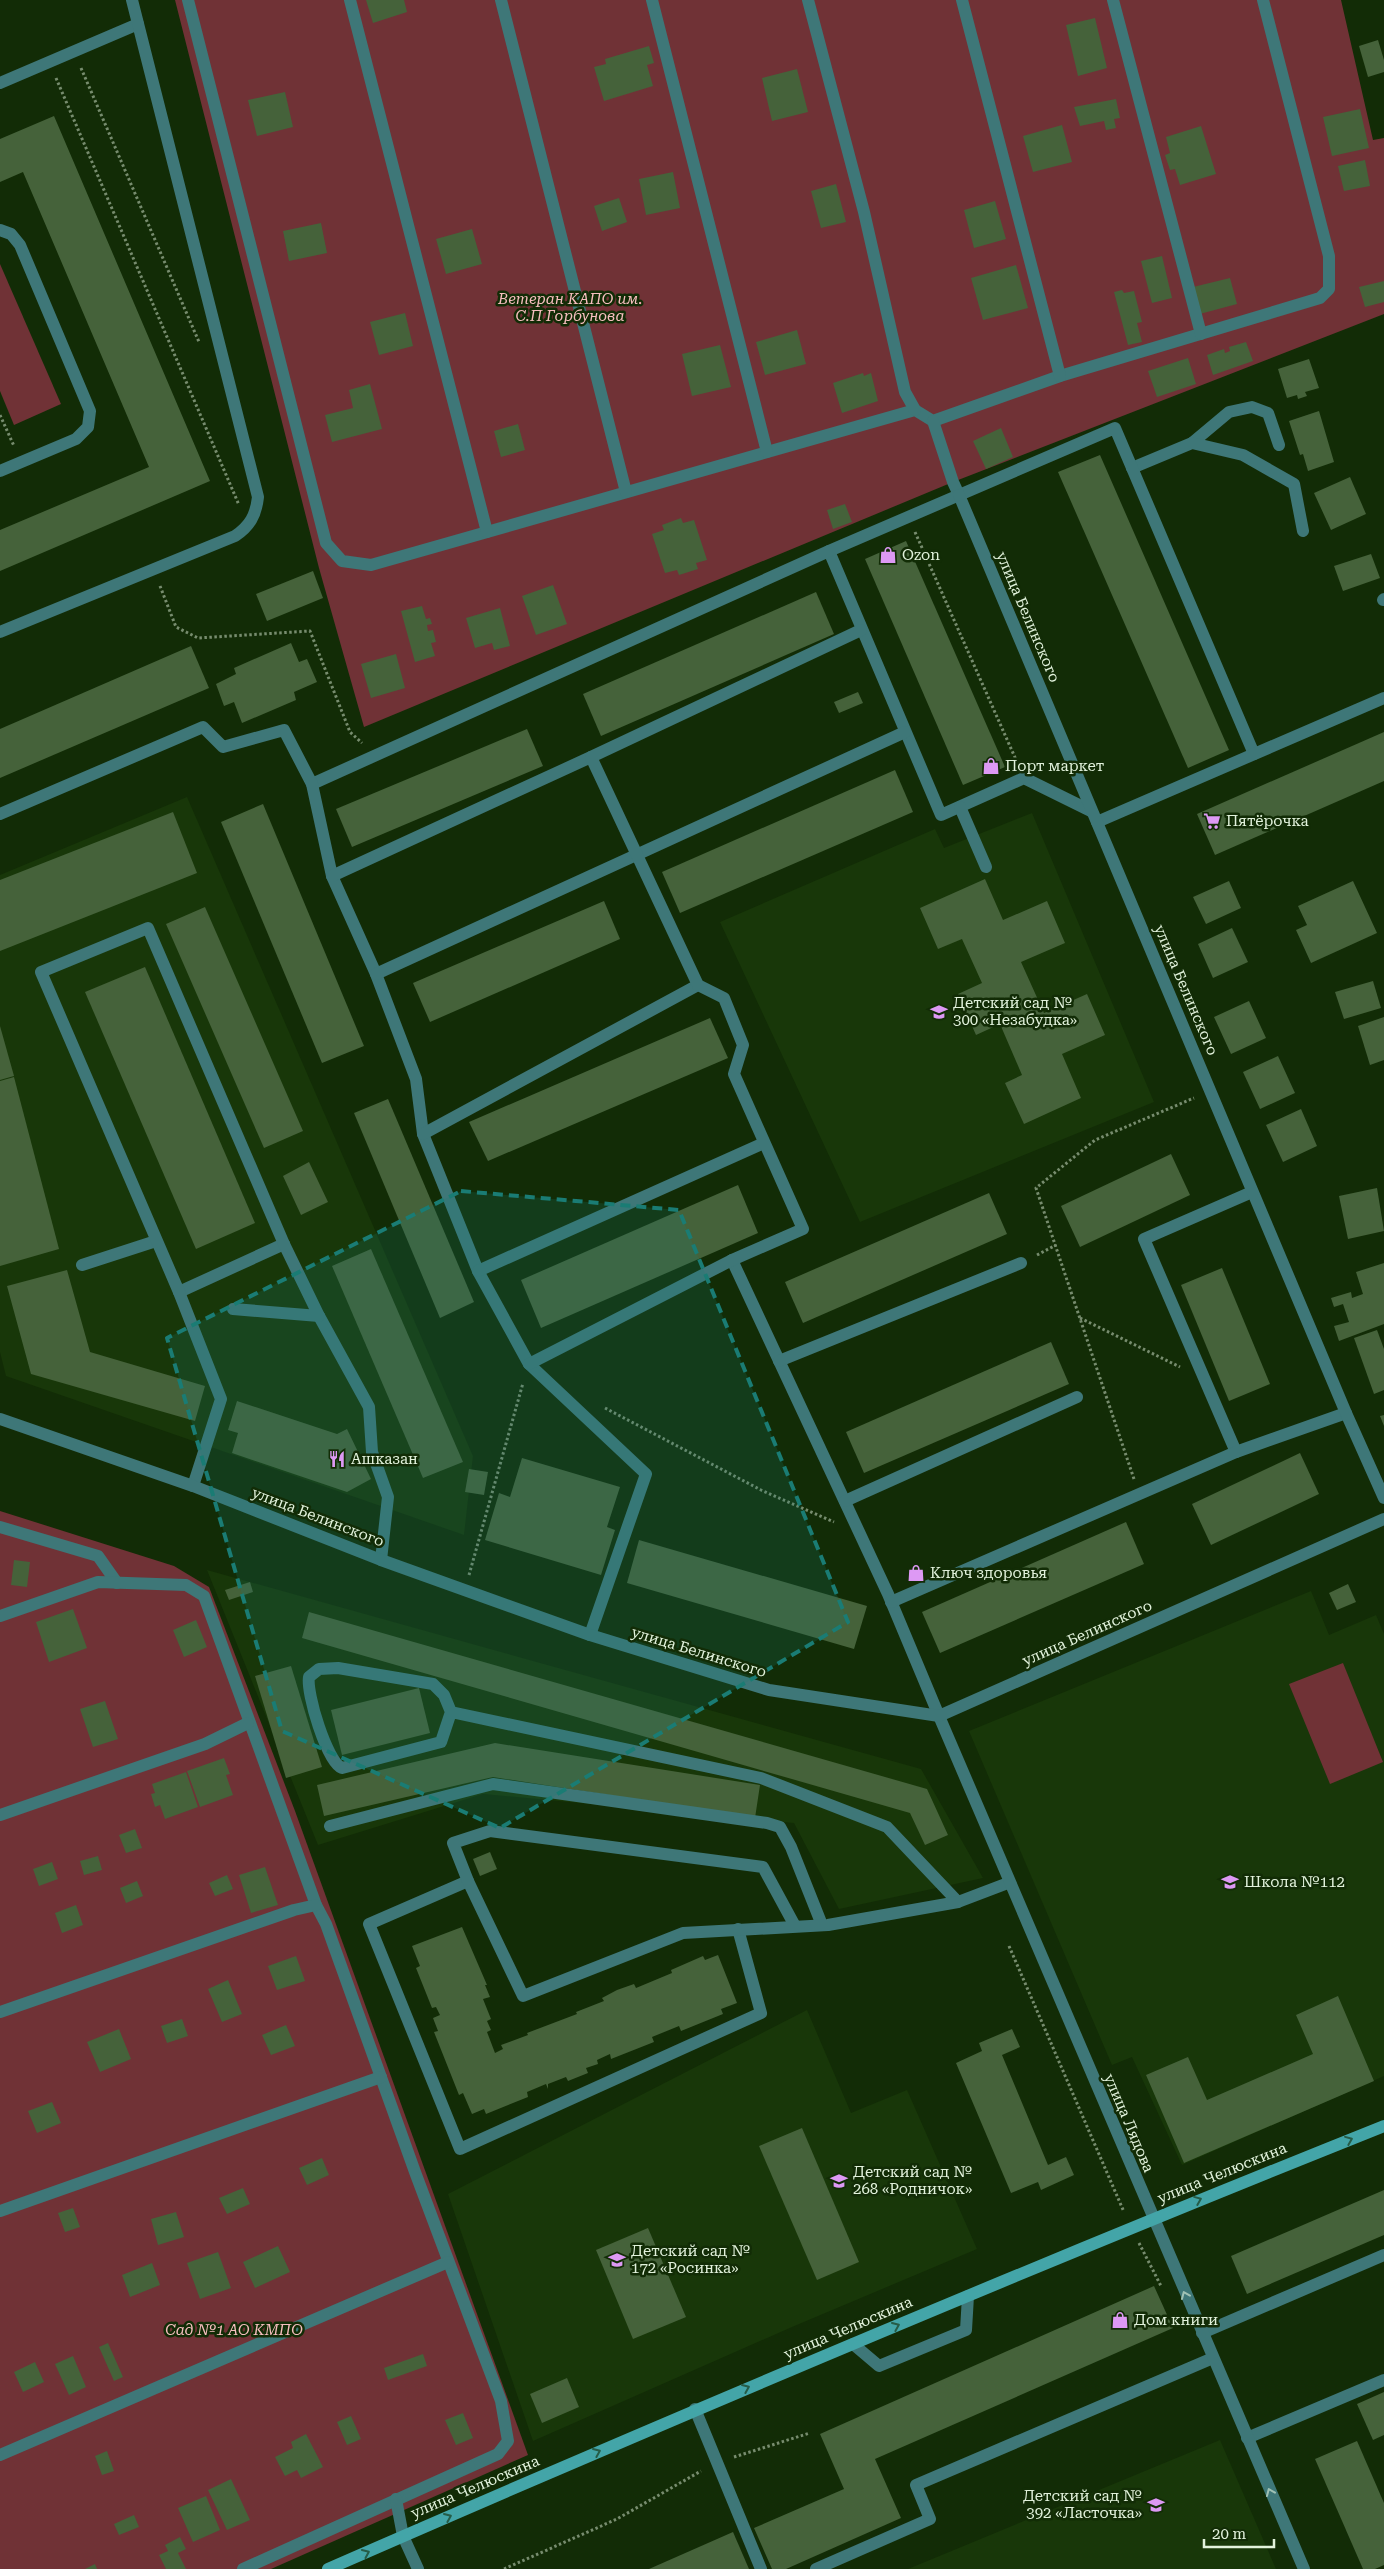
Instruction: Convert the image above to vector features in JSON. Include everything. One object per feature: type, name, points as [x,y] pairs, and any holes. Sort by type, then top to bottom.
[{"type":"main road","name":"улица Челюскина","points":[[328,2569],[696,2409],[1153,2219],[1384,2126]]},
{"type":"street","points":[[0,632],[235,536],[248,526],[254,516],[258,496],[132,0]]},
{"type":"street","points":[[188,0],[326,543],[342,561],[371,565],[915,410]]},
{"type":"street","points":[[350,0],[486,532]]},
{"type":"street","points":[[501,0],[626,492]]},
{"type":"street","points":[[652,0],[768,452]]},
{"type":"street","points":[[808,0],[864,212],[905,392],[915,410],[933,421],[1060,376],[1320,298],[1329,289],[1329,256],[1263,0]]},
{"type":"street","points":[[962,0],[1060,376]]},
{"type":"street","points":[[1113,0],[1201,334]]},
{"type":"street","points":[[0,82],[138,24]]},
{"type":"street","points":[[0,230],[11,234],[20,245],[90,412],[88,427],[76,439],[0,471]]},
{"type":"street","points":[[1132,468],[1192,443],[1229,412],[1252,406],[1268,413],[1279,445]]},
{"type":"street","name":"улица Белинского","points":[[933,421],[953,482],[1211,1090],[1252,1192],[1384,1498]]},
{"type":"street","points":[[312,784],[829,551],[1115,428],[1254,754]]},
{"type":"street","points":[[1192,443],[1243,455],[1294,484],[1303,531]]},
{"type":"street","points":[[829,551],[941,815],[1024,778],[1094,816],[1254,754],[1384,698]]},
{"type":"street","points":[[332,876],[861,630]]},
{"type":"street","points":[[0,814],[204,727],[223,747],[284,730],[312,784],[332,876],[376,974],[416,1079],[423,1134],[478,1271],[529,1364],[646,1474],[590,1635]]},
{"type":"street","points":[[376,974],[905,732]]},
{"type":"street","points":[[529,1364],[732,1260],[803,1229],[734,1074],[743,1045],[724,998],[698,985],[591,757]]},
{"type":"street","points":[[960,807],[986,867]]},
{"type":"street","points":[[193,1486],[221,1399],[179,1292],[41,972],[148,928],[284,1244],[319,1316],[369,1407],[372,1452],[388,1497],[381,1560]]},
{"type":"street","points":[[423,1134],[698,985]]},
{"type":"street","points":[[478,1271],[764,1143]]},
{"type":"street","points":[[1236,1452],[1144,1239],[1252,1192]]},
{"type":"street","points":[[82,1265],[156,1241]]},
{"type":"street","points":[[179,1292],[284,1244]]},
{"type":"street","name":"улица Лядова","points":[[732,1260],[891,1602],[1008,1883],[1304,2569]]},
{"type":"street","points":[[779,1361],[1021,1263]]},
{"type":"street","points":[[233,1309],[319,1316]]},
{"type":"street","points":[[844,1502],[1077,1397]]},
{"type":"street","points":[[891,1602],[1236,1452],[1346,1413]]},
{"type":"street","name":"улица Белинского","points":[[0,1419],[193,1486],[381,1560],[590,1635],[768,1690],[939,1716],[1384,1519]]},
{"type":"street","points":[[0,1527],[98,1556],[117,1583]]},
{"type":"street","points":[[0,1616],[98,1582],[186,1585],[204,1596],[248,1723],[316,1905],[326,1924],[448,2262],[501,2401],[508,2441],[498,2454],[243,2569]]},
{"type":"street","points":[[319,1668],[338,1668],[433,1684],[444,1695],[451,1712],[441,1742],[342,1768],[336,1766],[326,1745],[309,1691],[309,1677],[319,1668]]},
{"type":"street","points":[[451,1712],[761,1778],[887,1827],[958,1902]]},
{"type":"street","points":[[0,1814],[205,1744],[248,1723]]},
{"type":"street","points":[[330,1826],[493,1784],[767,1823],[780,1827],[791,1847],[822,1925]]},
{"type":"street","points":[[795,1926],[763,1867],[490,1831],[453,1843],[468,1882],[523,1996],[683,1932],[822,1925],[958,1902],[1008,1883]]},
{"type":"street","points":[[468,1882],[369,1924],[460,2149],[761,2013],[738,1930]]},
{"type":"street","points":[[0,2012],[294,1910],[316,1905]]},
{"type":"street","points":[[0,2211],[381,2077]]},
{"type":"street","points":[[1202,2333],[1384,2255]]},
{"type":"street","points":[[0,2455],[448,2262]]},
{"type":"street","points":[[853,2344],[879,2366],[966,2330],[968,2296]]},
{"type":"street","points":[[816,2569],[930,2519],[916,2485],[1213,2358]]},
{"type":"street","points":[[1247,2438],[1384,2380]]},
{"type":"street","points":[[696,2409],[761,2569]]},
{"type":"street","points":[[396,2499],[403,2536],[418,2569]]},
{"type":"path","points":[[74,51],[201,348]]},
{"type":"path","points":[[49,62],[248,526]]},
{"type":"path","points":[[0,415],[20,462]]},
{"type":"path","points":[[909,518],[1024,778]]},
{"type":"path","points":[[153,569],[176,627],[198,638],[310,631],[350,732],[376,755]]},
{"type":"path","points":[[1139,1494],[1036,1188],[1095,1140],[1211,1090]]},
{"type":"path","points":[[1079,1318],[1206,1380]]},
{"type":"path","points":[[464,1590],[529,1364]]},
{"type":"path","points":[[596,1404],[761,1490],[860,1534]]},
{"type":"path","points":[[504,2569],[617,2519],[718,2462],[810,2433]]},
{"type":"highlighted area","points":[[461,1191],[679,1210],[848,1622],[500,1828],[282,1731],[167,1338]]},
{"type":"shaded area","points":[[187,797],[473,1456],[464,1535],[6,1376],[0,1352],[0,875]]},
{"type":"shaded area","name":"Детский сад № 300 «Незабудка»","points":[[1032,813],[1154,1102],[860,1222],[720,922],[935,829],[944,848]]},
{"type":"shaded area","points":[[207,1570],[921,1769],[983,1878],[839,1909],[794,1823],[483,1794],[318,1845]]},
{"type":"shaded area","name":"Школа №112","points":[[1311,1591],[1329,1635],[1376,1615],[1384,1634],[1384,2076],[1182,2165],[1132,2057],[1112,2065],[969,1731]]},
{"type":"shaded area","points":[[807,2010],[851,2113],[907,2090],[977,2249],[792,2327],[533,2441],[448,2194]]},
{"type":"shaded area","name":"Детский сад № 392 «Ласточка»","points":[[1220,2440],[1276,2569],[908,2569]]},
{"type":"green space","name":"Ветеран КАПО им. С.П Горбунова","points":[[175,0],[1341,0],[1373,140],[1384,138],[1384,314],[953,482],[364,727],[319,568]]},
{"type":"green space","points":[[0,264],[61,404],[14,425],[0,391]]},
{"type":"green space","name":"Сад №1 АО КМПО","points":[[0,1511],[174,1566],[209,1587],[295,1811],[528,2455],[271,2569],[0,2569]]},
{"type":"green space","points":[[1343,1663],[1383,1762],[1330,1784],[1289,1684]]},
{"type":"building","points":[[366,0],[404,0],[407,12],[373,23]]},
{"type":"building","points":[[1095,18],[1107,68],[1078,76],[1066,25]]},
{"type":"building","points":[[1378,40],[1384,60],[1384,72],[1368,77],[1359,46]]},
{"type":"building","points":[[649,46],[654,63],[647,65],[653,86],[604,101],[594,67],[606,64],[605,59]]},
{"type":"building","points":[[797,69],[808,112],[772,121],[762,78]]},
{"type":"building","points":[[285,92],[293,127],[257,136],[248,100]]},
{"type":"building","points":[[1116,99],[1120,118],[1114,119],[1116,128],[1106,130],[1104,121],[1080,126],[1074,107]]},
{"type":"building","points":[[1360,109],[1369,148],[1332,156],[1323,117]]},
{"type":"building","points":[[54,116],[210,481],[0,571],[0,530],[149,467],[23,172],[0,182],[0,139]]},
{"type":"building","points":[[1062,125],[1072,162],[1033,172],[1023,136]]},
{"type":"building","points":[[1201,126],[1216,174],[1180,185],[1175,169],[1170,170],[1165,155],[1170,153],[1166,137]]},
{"type":"building","points":[[1365,160],[1370,186],[1344,191],[1338,166]]},
{"type":"building","points":[[673,172],[680,208],[646,215],[639,179]]},
{"type":"building","points":[[836,184],[846,222],[821,228],[811,191]]},
{"type":"building","points":[[619,198],[627,222],[602,231],[594,206]]},
{"type":"building","points":[[995,201],[1006,239],[974,248],[964,210]]},
{"type":"building","points":[[321,223],[327,253],[289,261],[283,231]]},
{"type":"building","points":[[472,229],[482,264],[446,274],[436,239]]},
{"type":"building","points":[[1162,256],[1172,298],[1152,303],[1141,261]]},
{"type":"building","points":[[1016,265],[1028,308],[983,320],[971,278]]},
{"type":"building","points":[[1230,278],[1237,304],[1196,315],[1189,288]]},
{"type":"building","points":[[1384,281],[1384,302],[1365,307],[1359,287]]},
{"type":"building","points":[[1122,290],[1124,293],[1134,291],[1142,322],[1137,323],[1142,342],[1128,345],[1114,292]]},
{"type":"building","points":[[405,313],[413,346],[379,355],[370,322]]},
{"type":"building","points":[[797,330],[806,364],[765,375],[756,342]]},
{"type":"building","points":[[1246,342],[1253,361],[1213,375],[1207,355],[1224,349],[1225,353],[1230,351],[1229,347]]},
{"type":"building","points":[[720,345],[731,387],[692,396],[682,354]]},
{"type":"building","points":[[1188,358],[1196,384],[1157,397],[1148,371]]},
{"type":"building","points":[[1309,359],[1319,388],[1305,392],[1307,396],[1298,399],[1297,395],[1287,398],[1278,369]]},
{"type":"building","points":[[863,373],[864,376],[871,373],[878,401],[842,413],[833,383]]},
{"type":"building","points":[[370,384],[382,429],[332,442],[325,415],[353,408],[349,390]]},
{"type":"building","points":[[1319,411],[1334,462],[1308,471],[1303,454],[1300,455],[1289,421]]},
{"type":"building","points":[[518,424],[525,450],[501,457],[494,431]]},
{"type":"building","points":[[1001,428],[1013,457],[986,469],[973,441]]},
{"type":"building","points":[[1100,455],[1229,750],[1188,768],[1058,472]]},
{"type":"building","points":[[1350,477],[1366,514],[1331,530],[1314,493]]},
{"type":"building","points":[[845,504],[852,522],[833,529],[827,510]]},
{"type":"building","points":[[681,518],[683,523],[694,520],[707,560],[696,563],[698,569],[679,575],[677,570],[665,573],[652,534],[664,530],[662,525]]},
{"type":"building","points":[[906,541],[1005,767],[963,785],[865,559]]},
{"type":"building","points":[[1371,554],[1380,578],[1343,591],[1334,566]]},
{"type":"building","points":[[313,571],[323,598],[267,621],[256,594]]},
{"type":"building","points":[[553,585],[567,624],[536,635],[522,596]]},
{"type":"building","points":[[816,592],[834,634],[601,736],[583,694]]},
{"type":"building","points":[[422,606],[426,619],[430,618],[432,624],[427,625],[428,631],[433,630],[436,642],[431,643],[435,656],[415,662],[401,611]]},
{"type":"building","points":[[500,608],[510,646],[494,650],[492,643],[475,648],[466,618]]},
{"type":"building","points":[[291,643],[299,662],[307,659],[317,682],[294,692],[296,700],[242,723],[234,702],[224,706],[216,684],[236,674],[234,668]]},
{"type":"building","points":[[191,646],[209,688],[0,778],[0,729]]},
{"type":"building","points":[[396,654],[405,688],[371,698],[361,664]]},
{"type":"building","points":[[858,692],[863,703],[839,713],[834,702]]},
{"type":"building","points":[[527,729],[543,766],[352,847],[336,809]]},
{"type":"building","points":[[1384,732],[1384,781],[1215,855],[1197,814]]},
{"type":"building","points":[[895,770],[913,812],[680,913],[662,872]]},
{"type":"building","points":[[263,804],[364,1046],[322,1063],[221,822]]},
{"type":"building","points":[[173,812],[197,873],[0,951],[0,880]]},
{"type":"building","points":[[985,879],[1003,920],[1047,901],[1065,943],[1021,962],[1044,1013],[1087,994],[1105,1035],[1062,1054],[1081,1098],[1024,1124],[1005,1083],[1022,1075],[1000,1024],[976,1035],[958,994],[982,983],[962,939],[938,949],[920,908]]},
{"type":"building","points":[[1229,881],[1241,908],[1206,924],[1193,897]]},
{"type":"building","points":[[1353,881],[1377,933],[1311,963],[1296,930],[1307,925],[1298,906]]},
{"type":"building","points":[[604,901],[620,939],[430,1022],[413,983]]},
{"type":"building","points":[[205,907],[303,1131],[264,1148],[166,924]]},
{"type":"building","points":[[1232,928],[1248,962],[1213,978],[1198,944]]},
{"type":"building","points":[[145,967],[255,1223],[196,1249],[85,992]]},
{"type":"building","points":[[1373,981],[1381,1008],[1344,1019],[1335,992]]},
{"type":"building","points":[[1249,1001],[1266,1038],[1231,1054],[1214,1017]]},
{"type":"building","points":[[1384,1017],[1384,1060],[1370,1065],[1358,1026]]},
{"type":"building","points":[[710,1018],[728,1058],[488,1161],[469,1122]]},
{"type":"building","points":[[0,1026],[14,1076],[0,1080]]},
{"type":"building","points":[[1278,1056],[1295,1093],[1260,1109],[1243,1072]]},
{"type":"building","points":[[14,1077],[59,1249],[0,1266],[0,1081]]},
{"type":"building","points":[[388,1099],[474,1302],[440,1318],[354,1113]]},
{"type":"building","points":[[1301,1109],[1317,1146],[1283,1162],[1266,1125]]},
{"type":"building","points":[[1171,1154],[1190,1195],[1080,1247],[1061,1206]]},
{"type":"building","points":[[309,1162],[328,1202],[301,1215],[283,1176]]},
{"type":"building","points":[[738,1185],[758,1233],[541,1328],[521,1280]]},
{"type":"building","points":[[1377,1188],[1384,1231],[1348,1239],[1339,1196]]},
{"type":"building","points":[[989,1193],[1007,1234],[803,1323],[785,1282]]},
{"type":"building","points":[[371,1249],[463,1462],[423,1478],[332,1266]]},
{"type":"building","points":[[1384,1263],[1384,1324],[1339,1341],[1334,1326],[1349,1322],[1343,1304],[1334,1307],[1331,1298],[1351,1292],[1352,1298],[1363,1294],[1356,1272]]},
{"type":"building","points":[[1222,1268],[1270,1384],[1229,1401],[1181,1285]]},
{"type":"building","points":[[67,1270],[90,1352],[205,1386],[195,1421],[31,1374],[7,1286]]},
{"type":"building","points":[[1377,1330],[1384,1349],[1384,1390],[1374,1394],[1354,1338]]},
{"type":"building","points":[[1051,1342],[1069,1384],[864,1473],[846,1432]]},
{"type":"building","points":[[237,1401],[337,1434],[347,1429],[371,1479],[347,1492],[232,1453],[238,1433],[228,1430]]},
{"type":"building","points":[[1384,1415],[1384,1426],[1380,1416]]},
{"type":"building","points":[[1300,1453],[1319,1494],[1211,1545],[1192,1504]]},
{"type":"building","points":[[522,1458],[620,1487],[607,1527],[615,1530],[601,1575],[485,1540],[499,1493],[510,1497]]},
{"type":"building","points":[[469,1469],[488,1472],[484,1495],[465,1492]]},
{"type":"building","points":[[1126,1522],[1144,1564],[940,1653],[922,1612]]},
{"type":"building","points":[[639,1540],[867,1606],[854,1649],[627,1583]]},
{"type":"building","points":[[14,1560],[30,1562],[27,1587],[11,1585]]},
{"type":"building","points":[[250,1582],[253,1592],[229,1600],[225,1590]]},
{"type":"building","points":[[1348,1584],[1356,1602],[1337,1610],[1329,1593]]},
{"type":"building","points":[[73,1609],[87,1648],[49,1662],[36,1622]]},
{"type":"building","points":[[309,1612],[927,1789],[948,1835],[925,1845],[910,1813],[302,1638]]},
{"type":"building","points":[[196,1620],[207,1647],[184,1657],[173,1630]]},
{"type":"building","points":[[291,1666],[322,1767],[286,1778],[255,1676]]},
{"type":"building","points":[[419,1688],[430,1733],[342,1755],[331,1710]]},
{"type":"building","points":[[105,1701],[118,1739],[93,1747],[80,1709]]},
{"type":"building","points":[[495,1743],[760,1785],[755,1818],[493,1777],[324,1816],[317,1785]]},
{"type":"building","points":[[224,1758],[230,1774],[226,1775],[233,1795],[200,1807],[187,1771]]},
{"type":"building","points":[[186,1772],[198,1807],[165,1819],[160,1805],[155,1807],[151,1794],[155,1793],[152,1784]]},
{"type":"building","points":[[135,1829],[142,1848],[126,1853],[119,1835]]},
{"type":"building","points":[[490,1852],[497,1869],[480,1876],[473,1859]]},
{"type":"building","points":[[98,1856],[102,1870],[84,1875],[80,1861]]},
{"type":"building","points":[[52,1862],[58,1879],[39,1886],[33,1869]]},
{"type":"building","points":[[265,1867],[278,1905],[251,1913],[239,1875]]},
{"type":"building","points":[[227,1875],[233,1889],[215,1896],[209,1883]]},
{"type":"building","points":[[137,1881],[143,1896],[126,1903],[120,1888]]},
{"type":"building","points":[[76,1905],[83,1925],[62,1933],[55,1913]]},
{"type":"building","points":[[462,1927],[487,1985],[485,1985],[490,1997],[483,1999],[491,2019],[487,2021],[491,2030],[487,2032],[495,2053],[503,2049],[501,2045],[577,2014],[576,2012],[604,2001],[602,1998],[617,1990],[634,1984],[636,1988],[672,1973],[671,1970],[703,1956],[705,1960],[718,1955],[737,2003],[721,2009],[723,2014],[681,2031],[679,2026],[652,2037],[654,2042],[611,2059],[610,2054],[597,2060],[598,2064],[586,2068],[588,2073],[568,2081],[566,2077],[548,2084],[548,2089],[546,2084],[527,2092],[528,2097],[486,2114],[484,2109],[472,2114],[463,2093],[459,2095],[434,2032],[438,2031],[433,2018],[440,2015],[436,2007],[432,2008],[416,1968],[420,1966],[412,1946]]},
{"type":"building","points":[[296,1956],[305,1981],[277,1990],[268,1966]]},
{"type":"building","points":[[228,1980],[242,2014],[222,2022],[208,1989]]},
{"type":"building","points":[[1338,1996],[1374,2081],[1184,2163],[1146,2075],[1188,2057],[1207,2100],[1313,2054],[1296,2015]]},
{"type":"building","points":[[182,2019],[188,2036],[167,2043],[161,2026]]},
{"type":"building","points":[[286,2025],[295,2046],[271,2055],[262,2035]]},
{"type":"building","points":[[119,2029],[131,2059],[100,2072],[87,2042]]},
{"type":"building","points":[[1012,2029],[1020,2047],[1002,2055],[1048,2165],[1066,2157],[1074,2175],[1041,2190],[1038,2182],[1011,2193],[956,2063],[982,2051],[979,2043]]},
{"type":"building","points":[[52,2102],[61,2123],[37,2133],[28,2111]]},
{"type":"building","points":[[802,2128],[859,2262],[817,2280],[759,2146]]},
{"type":"building","points":[[322,2158],[329,2175],[307,2185],[299,2168]]},
{"type":"building","points":[[243,2188],[250,2204],[227,2214],[219,2198]]},
{"type":"building","points":[[1384,2190],[1384,2235],[1247,2294],[1231,2256]]},
{"type":"building","points":[[73,2208],[80,2227],[65,2232],[58,2213]]},
{"type":"building","points":[[176,2212],[184,2237],[158,2245],[151,2219]]},
{"type":"building","points":[[648,2228],[686,2317],[633,2339],[596,2250]]},
{"type":"building","points":[[278,2246],[290,2272],[255,2288],[243,2262]]},
{"type":"building","points":[[218,2252],[231,2288],[200,2299],[187,2263]]},
{"type":"building","points":[[152,2263],[160,2285],[130,2297],[122,2275]]},
{"type":"building","points":[[1154,2286],[1173,2328],[875,2459],[901,2518],[786,2569],[772,2569],[754,2528],[844,2489],[820,2434]]},
{"type":"building","points":[[108,2343],[123,2377],[114,2381],[99,2347]]},
{"type":"building","points":[[423,2354],[427,2366],[388,2380],[384,2368]]},
{"type":"building","points":[[73,2356],[86,2387],[69,2395],[55,2364]]},
{"type":"building","points":[[35,2362],[44,2382],[23,2392],[14,2372]]},
{"type":"building","points":[[567,2378],[579,2407],[542,2423],[530,2394]]},
{"type":"building","points":[[1384,2392],[1384,2435],[1373,2440],[1357,2404]]},
{"type":"building","points":[[463,2413],[473,2438],[456,2445],[445,2420]]},
{"type":"building","points":[[351,2416],[361,2439],[347,2445],[337,2422]]},
{"type":"building","points":[[306,2434],[323,2467],[301,2478],[297,2470],[285,2476],[275,2457],[293,2448],[291,2442]]},
{"type":"building","points":[[1357,2441],[1384,2503],[1384,2565],[1375,2569],[1363,2569],[1315,2459]]},
{"type":"building","points":[[107,2451],[114,2471],[102,2475],[95,2456]]},
{"type":"building","points":[[231,2479],[250,2520],[227,2530],[208,2490]]},
{"type":"building","points":[[206,2496],[220,2530],[193,2542],[178,2508]]},
{"type":"building","points":[[134,2515],[139,2527],[119,2535],[114,2524]]},
{"type":"building","points":[[733,2532],[749,2569],[649,2569]]},
{"type":"building","points":[[180,2537],[186,2549],[178,2553],[186,2569],[166,2569],[159,2555],[168,2551],[165,2545]]},
{"type":"building","points":[[95,2564],[97,2569],[85,2569]]},
{"type":"place","name":"Ozon","points":[[888,555]]},
{"type":"place","name":"Порт маркет","points":[[991,766]]},
{"type":"place","name":"Пятёрочка","points":[[1212,821]]},
{"type":"place","name":"Детский сад № 300 «Незабудка»","points":[[939,1012]]},
{"type":"place","name":"Ашказан","points":[[337,1459]]},
{"type":"place","name":"Ключ здоровья","points":[[916,1573]]},
{"type":"place","name":"Школа №112","points":[[1230,1882]]},
{"type":"place","name":"Детский сад № 268 «Родничок»","points":[[839,2181]]},
{"type":"place","name":"Детский сад № 172 «Росинка»","points":[[617,2260]]},
{"type":"place","name":"Дом книги","points":[[1120,2320]]},
{"type":"place","name":"Детский сад № 392 «Ласточка»","points":[[1156,2505]]}]
